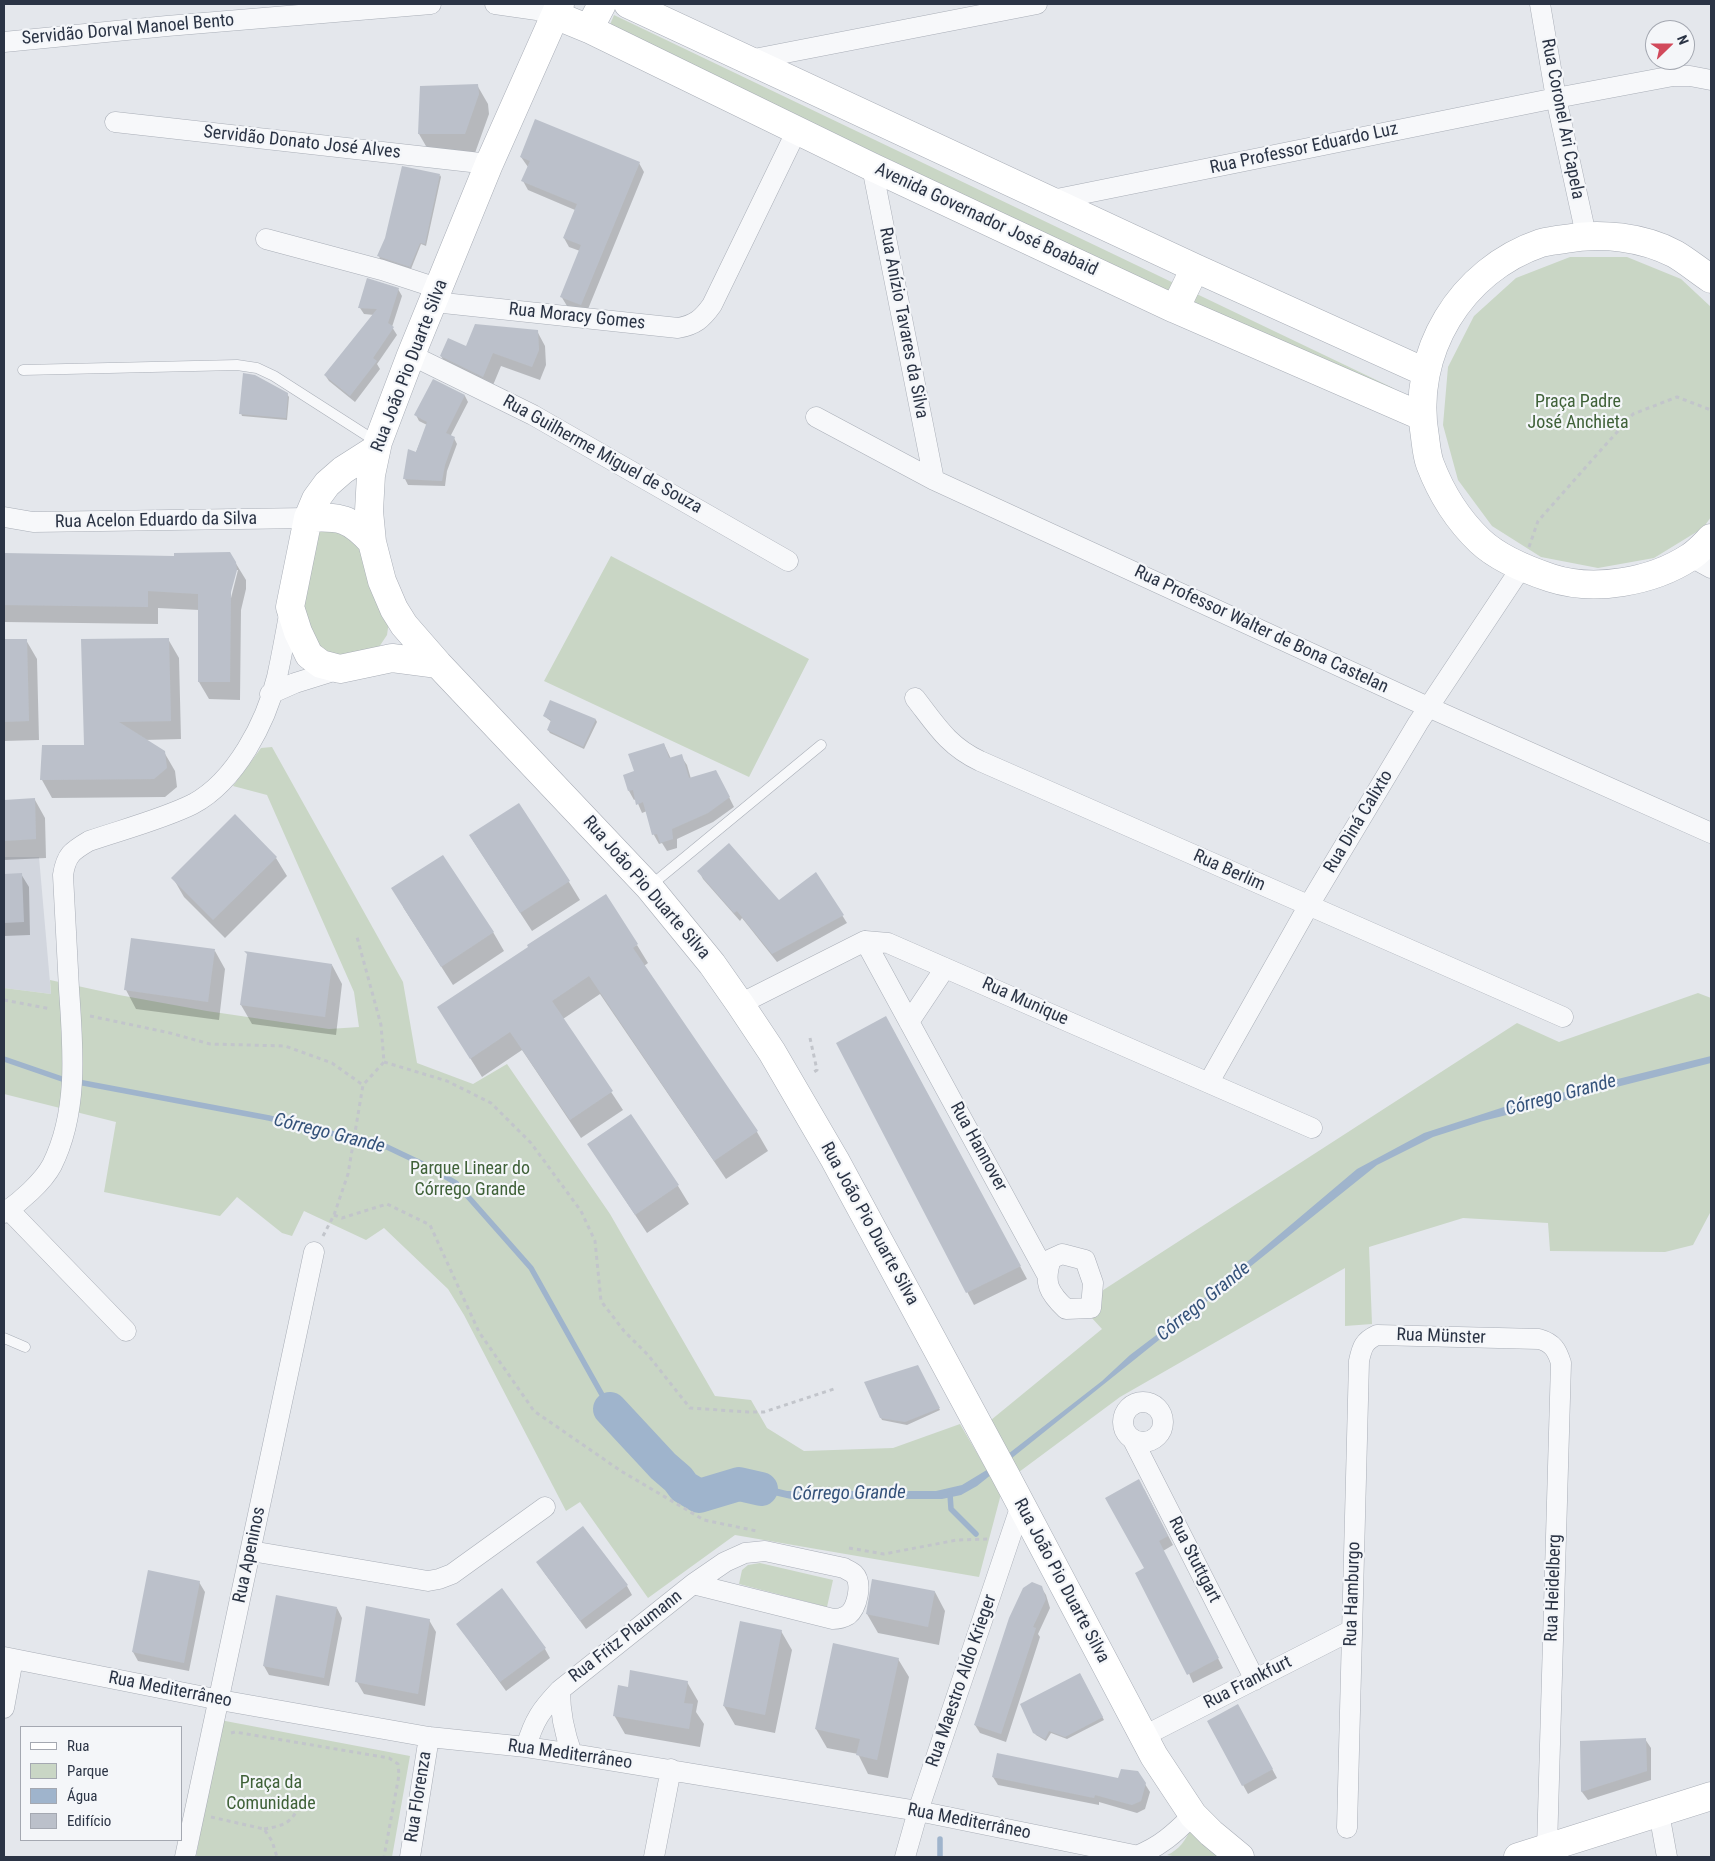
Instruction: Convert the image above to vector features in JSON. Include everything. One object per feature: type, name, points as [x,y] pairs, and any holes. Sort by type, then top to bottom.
[{"type":"main road","points":[[589,29],[602,4]]},
{"type":"main road","points":[[628,4],[1195,268],[1425,372]]},
{"type":"main road","name":"Avenida Governador José Boabaid","points":[[558,9],[589,29],[872,167],[1175,309],[1421,416]]},
{"type":"main road","name":"Rua João Pio Duarte Silva","points":[[558,9],[489,164],[377,446],[371,475],[369,511],[372,542],[382,581],[404,625],[438,664],[649,887],[712,964],[740,1004],[772,1052],[844,1177],[1007,1478],[1154,1756],[1194,1815],[1216,1838],[1240,1857]]},
{"type":"main road","points":[[1711,279],[1674,254],[1631,238],[1586,235],[1542,243],[1501,262],[1466,292],[1440,329],[1425,372],[1421,416],[1429,463],[1450,506],[1481,542],[1521,568],[1563,582],[1608,585],[1651,576],[1701,562],[1711,538]]},
{"type":"main road","points":[[1175,309],[1195,268]]},
{"type":"main road","points":[[377,446],[326,484],[316,499],[308,518],[290,607],[308,654],[321,664],[340,668],[392,658],[438,664]]},
{"type":"main road","points":[[308,518],[326,517],[342,519],[358,526],[372,542]]},
{"type":"main road","points":[[375,661],[389,648],[396,633],[397,614]]},
{"type":"main road","points":[[1518,1857],[1711,1796]]},
{"type":"street","name":"Servidão Dorval Manoel Bento","points":[[4,42],[166,26],[431,4]]},
{"type":"street","points":[[495,4],[538,10],[558,9]]},
{"type":"street","points":[[749,60],[1037,4]]},
{"type":"street","name":"Rua Coronel Ari Capela","points":[[1540,4],[1556,98],[1586,235]]},
{"type":"street","name":"Rua Professor Eduardo Luz","points":[[1052,200],[1672,76],[1690,76],[1711,80]]},
{"type":"street","name":"Servidão Donato José Alves","points":[[115,122],[489,164]]},
{"type":"street","name":"Rua Moracy Gomes","points":[[266,239],[382,270],[437,295],[678,328],[693,325],[703,317],[712,305],[797,130]]},
{"type":"street","name":"Rua Anízio Tavares da Silva","points":[[872,167],[934,480]]},
{"type":"street","name":"Rua Guilherme Miguel de Souza","points":[[412,355],[533,415],[788,562]]},
{"type":"street","name":"Rua Professor Walter de Bona Castelan","points":[[816,417],[934,480],[1428,707],[1711,833]]},
{"type":"street","name":"Rua Acelon Eduardo da Silva","points":[[4,517],[33,522],[308,518]]},
{"type":"street","name":"Rua Diná Calixto","points":[[1209,1082],[1309,906],[1428,707],[1521,568]]},
{"type":"street","points":[[126,1331],[6,1211],[30,1191],[51,1167],[61,1144],[69,1116],[72,1067],[63,874],[65,860],[75,849],[89,841],[194,803],[222,782],[242,756],[262,719],[276,678],[290,607]]},
{"type":"street","points":[[270,694],[295,682],[340,668]]},
{"type":"street","name":"Rua Berlim","points":[[914,698],[944,737],[963,753],[1563,1016]]},
{"type":"street","points":[[740,1004],[865,941]]},
{"type":"street","name":"Rua Munique","points":[[865,941],[888,943],[1312,1128]]},
{"type":"street","name":"Rua Hannover","points":[[865,941],[1046,1273]]},
{"type":"street","points":[[909,1022],[945,968]]},
{"type":"street","name":"Rua Apeninos","points":[[185,1857],[314,1252]]},
{"type":"street","name":"Rua Münster","points":[[1359,1361],[1362,1347],[1367,1339],[1377,1335],[1539,1339]]},
{"type":"street","name":"Rua Heidelberg","points":[[1539,1339],[1549,1342],[1557,1351],[1561,1363],[1547,1848]]},
{"type":"street","name":"Rua Hamburgo","points":[[1347,1828],[1359,1361]]},
{"type":"street","name":"Rua Stuttgart","points":[[1133,1440],[1254,1680]]},
{"type":"street","name":"Rua Maestro Aldo Krieger","points":[[905,1857],[918,1811],[1021,1505]]},
{"type":"street","points":[[251,1551],[428,1581],[452,1574],[545,1507]]},
{"type":"street","name":"Rua Fritz Plaumann","points":[[526,1747],[533,1725],[543,1708],[560,1690],[693,1584],[725,1562],[745,1552],[765,1551],[844,1568],[854,1574],[859,1583],[858,1596],[850,1614],[833,1619],[693,1584]]},
{"type":"street","name":"Rua Frankfurt","points":[[1144,1736],[1352,1630]]},
{"type":"street","points":[[4,1708],[9,1658]]},
{"type":"street","name":"Rua Mediterrâneo","points":[[9,1658],[220,1700],[429,1737],[526,1747],[671,1769],[918,1811],[1140,1856],[1167,1840],[1194,1815]]},
{"type":"street","name":"Rua Fritz Plaumann","points":[[560,1690],[560,1712],[564,1734],[572,1754]]},
{"type":"street","name":"Rua Florenza","points":[[410,1857],[429,1737]]},
{"type":"street","points":[[654,1857],[671,1769]]},
{"type":"street","points":[[1659,1813],[1667,1857]]},
{"type":"lane","points":[[24,370],[237,366],[257,368],[274,376],[377,446]]},
{"type":"lane","points":[[649,887],[821,745]]},
{"type":"lane","points":[[4,1338],[25,1347]]},
{"type":"path","points":[[1521,568],[1538,521],[1633,414],[1677,397],[1711,410]]},
{"type":"path","points":[[314,1252],[334,1215],[348,1174],[363,1085],[384,1062],[380,1025],[357,937]]},
{"type":"path","points":[[4,1000],[170,1033],[210,1044],[285,1046],[332,1063],[363,1085]]},
{"type":"path","points":[[792,1086],[817,1070],[810,1038]]},
{"type":"path","points":[[384,1062],[447,1081],[491,1103],[531,1143],[581,1211],[595,1241],[601,1301],[624,1331],[648,1355],[690,1408],[764,1412],[834,1389]]},
{"type":"path","points":[[334,1215],[342,1218],[387,1204],[430,1225],[479,1332],[534,1411],[621,1471],[704,1520],[760,1532]]},
{"type":"path","points":[[845,1548],[884,1554],[957,1540],[1009,1539]]},
{"type":"path","points":[[234,1732],[389,1758],[398,1764],[399,1775],[384,1857]]},
{"type":"path","points":[[208,1816],[264,1829],[281,1826],[293,1818],[302,1803]]},
{"type":"path","points":[[264,1829],[272,1841],[277,1857]]},
{"type":"shaded area","points":[[4,857],[39,857],[51,994],[4,988]]},
{"type":"green space","points":[[614,15],[1393,388],[1391,397],[609,27]]},
{"type":"green space","name":"Praça Padre José Anchieta","points":[[1570,257],[1627,257],[1681,279],[1711,307],[1711,517],[1703,528],[1654,558],[1598,568],[1541,557],[1492,526],[1458,480],[1443,425],[1448,367],[1474,316],[1516,278]]},
{"type":"green space","points":[[312,524],[338,525],[368,544],[390,614],[387,635],[373,656],[340,662],[315,651],[297,608]]},
{"type":"green space","points":[[611,556],[809,659],[749,777],[544,681]]},
{"type":"green space","name":"Parque Linear do Córrego Grande","points":[[272,747],[403,982],[417,1063],[473,1084],[507,1064],[610,1214],[715,1396],[751,1400],[767,1428],[804,1451],[893,1448],[960,1424],[1001,1494],[979,1577],[735,1535],[648,1598],[580,1502],[566,1511],[464,1315],[448,1289],[384,1228],[366,1240],[304,1211],[292,1236],[282,1233],[237,1197],[220,1216],[104,1192],[116,1122],[4,1094],[4,988],[51,994],[50,980],[207,1011],[329,1029],[359,1027],[354,992],[267,795],[233,786],[261,748]]},
{"type":"green space","points":[[1698,993],[1711,998],[1711,1211],[1693,1245],[1665,1252],[1550,1251],[1548,1223],[1463,1218],[1369,1247],[1372,1324],[1345,1326],[1345,1268],[1120,1397],[1019,1472],[991,1420],[1102,1329],[1080,1305],[1517,1023],[1559,1042]]},
{"type":"green space","points":[[760,1563],[833,1580],[827,1607],[739,1584],[742,1570],[748,1565]]},
{"type":"green space","name":"Praça da Comunidade","points":[[220,1720],[410,1756],[392,1857],[196,1857]]},
{"type":"green space","points":[[1191,1828],[1222,1857],[1178,1857],[1167,1855],[1182,1844]]},
{"type":"water","points":[[1711,1056],[1711,1063],[1483,1121],[1433,1137],[1377,1165],[977,1486],[961,1495],[942,1499],[791,1499],[739,1487],[732,1490],[698,1492],[670,1479],[605,1412],[610,1409],[678,1478],[697,1487],[739,1479],[787,1491],[936,1491],[962,1485],[990,1468],[1102,1381],[1130,1355],[1196,1305],[1357,1169],[1424,1133],[1504,1107]]},
{"type":"building","points":[[478,84],[479,94],[465,134],[418,134],[420,86]]},
{"type":"building","points":[[535,119],[640,162],[581,305],[560,297],[581,245],[563,238],[577,204],[521,181],[530,161],[520,157]]},
{"type":"building","points":[[402,166],[440,174],[425,244],[420,243],[410,267],[377,256],[385,238]]},
{"type":"building","points":[[367,278],[399,288],[388,323],[394,327],[373,358],[377,361],[350,396],[324,375],[377,309],[358,308]]},
{"type":"building","points":[[475,324],[538,330],[539,350],[532,367],[493,353],[483,377],[440,356],[448,338],[466,346]]},
{"type":"building","points":[[243,373],[255,375],[288,393],[286,418],[239,414]]},
{"type":"building","points":[[433,379],[465,395],[446,433],[455,437],[445,465],[442,481],[403,479],[408,449],[416,452],[427,422],[414,415]]},
{"type":"building","points":[[230,552],[236,562],[237,570],[231,592],[230,682],[198,682],[198,594],[148,591],[148,607],[4,605],[4,553],[174,556],[174,553]]},
{"type":"building","points":[[169,638],[171,721],[119,722],[165,751],[167,768],[154,779],[40,780],[42,745],[84,745],[81,639]]},
{"type":"building","points":[[4,639],[27,639],[29,721],[4,722]]},
{"type":"building","points":[[550,700],[596,719],[583,747],[547,730],[551,720],[543,716]]},
{"type":"building","points":[[664,743],[669,758],[682,754],[689,778],[716,770],[730,797],[708,813],[672,829],[673,839],[660,843],[657,834],[652,835],[643,802],[636,805],[633,790],[628,791],[623,775],[634,771],[628,754]]},
{"type":"building","points":[[35,798],[36,839],[4,841],[4,800]]},
{"type":"building","points":[[519,803],[570,881],[520,913],[469,835]]},
{"type":"building","points":[[235,814],[277,857],[213,920],[171,878]]},
{"type":"building","points":[[729,843],[779,900],[816,872],[844,915],[772,954],[737,911],[734,913],[697,871]]},
{"type":"building","points":[[443,855],[494,932],[441,967],[391,888]]},
{"type":"building","points":[[22,873],[24,922],[4,923],[4,874]]},
{"type":"building","points":[[606,894],[638,944],[633,948],[758,1131],[714,1161],[589,976],[552,1001],[613,1091],[570,1120],[510,1032],[470,1059],[437,1007],[528,947],[527,945]]},
{"type":"building","points":[[131,938],[215,949],[208,1002],[124,990]]},
{"type":"building","points":[[244,951],[332,964],[325,1017],[240,1005],[247,954]]},
{"type":"building","points":[[886,1016],[1021,1266],[966,1293],[836,1043]]},
{"type":"building","points":[[631,1114],[679,1185],[635,1215],[587,1144]]},
{"type":"building","points":[[918,1365],[940,1408],[905,1422],[880,1418],[864,1382]]},
{"type":"building","points":[[1139,1479],[1168,1536],[1159,1541],[1219,1658],[1187,1675],[1135,1573],[1144,1568],[1105,1498]]},
{"type":"building","points":[[583,1526],[628,1585],[580,1621],[536,1562]]},
{"type":"building","points":[[148,1570],[200,1581],[184,1663],[132,1652]]},
{"type":"building","points":[[872,1579],[935,1591],[928,1627],[866,1614]]},
{"type":"building","points":[[1032,1582],[1042,1586],[1046,1599],[1033,1627],[1036,1628],[1001,1734],[974,1725],[1009,1618],[1023,1588]]},
{"type":"building","points":[[502,1588],[546,1648],[500,1682],[456,1624]]},
{"type":"building","points":[[276,1595],[337,1607],[324,1678],[263,1666]]},
{"type":"building","points":[[366,1606],[430,1619],[418,1694],[355,1682]]},
{"type":"building","points":[[740,1621],[782,1630],[765,1715],[723,1706]]},
{"type":"building","points":[[833,1643],[899,1658],[877,1760],[856,1755],[860,1739],[815,1729]]},
{"type":"building","points":[[630,1670],[688,1681],[684,1703],[693,1704],[689,1729],[613,1716],[618,1685],[628,1687]]},
{"type":"building","points":[[1080,1673],[1103,1717],[1065,1737],[1049,1731],[1045,1739],[1033,1733],[1020,1704]]},
{"type":"building","points":[[1238,1704],[1273,1769],[1242,1786],[1207,1721]]},
{"type":"building","points":[[1646,1738],[1647,1771],[1581,1792],[1580,1741]]},
{"type":"building","points":[[997,1753],[1118,1778],[1121,1769],[1138,1771],[1146,1783],[1141,1801],[1132,1805],[1095,1795],[1094,1798],[992,1777]]},
{"type":"waterway","name":"Córrego Grande","points":[[4,1059],[62,1079],[269,1118],[387,1147],[429,1167],[456,1183],[531,1268],[610,1409]]},
{"type":"waterway","name":"Córrego Grande","points":[[610,1409],[684,1487],[699,1496],[739,1484],[761,1489]]},
{"type":"waterway","points":[[950,1494],[951,1509],[976,1534]]},
{"type":"waterway","points":[[940,1839],[940,1857]]}]
